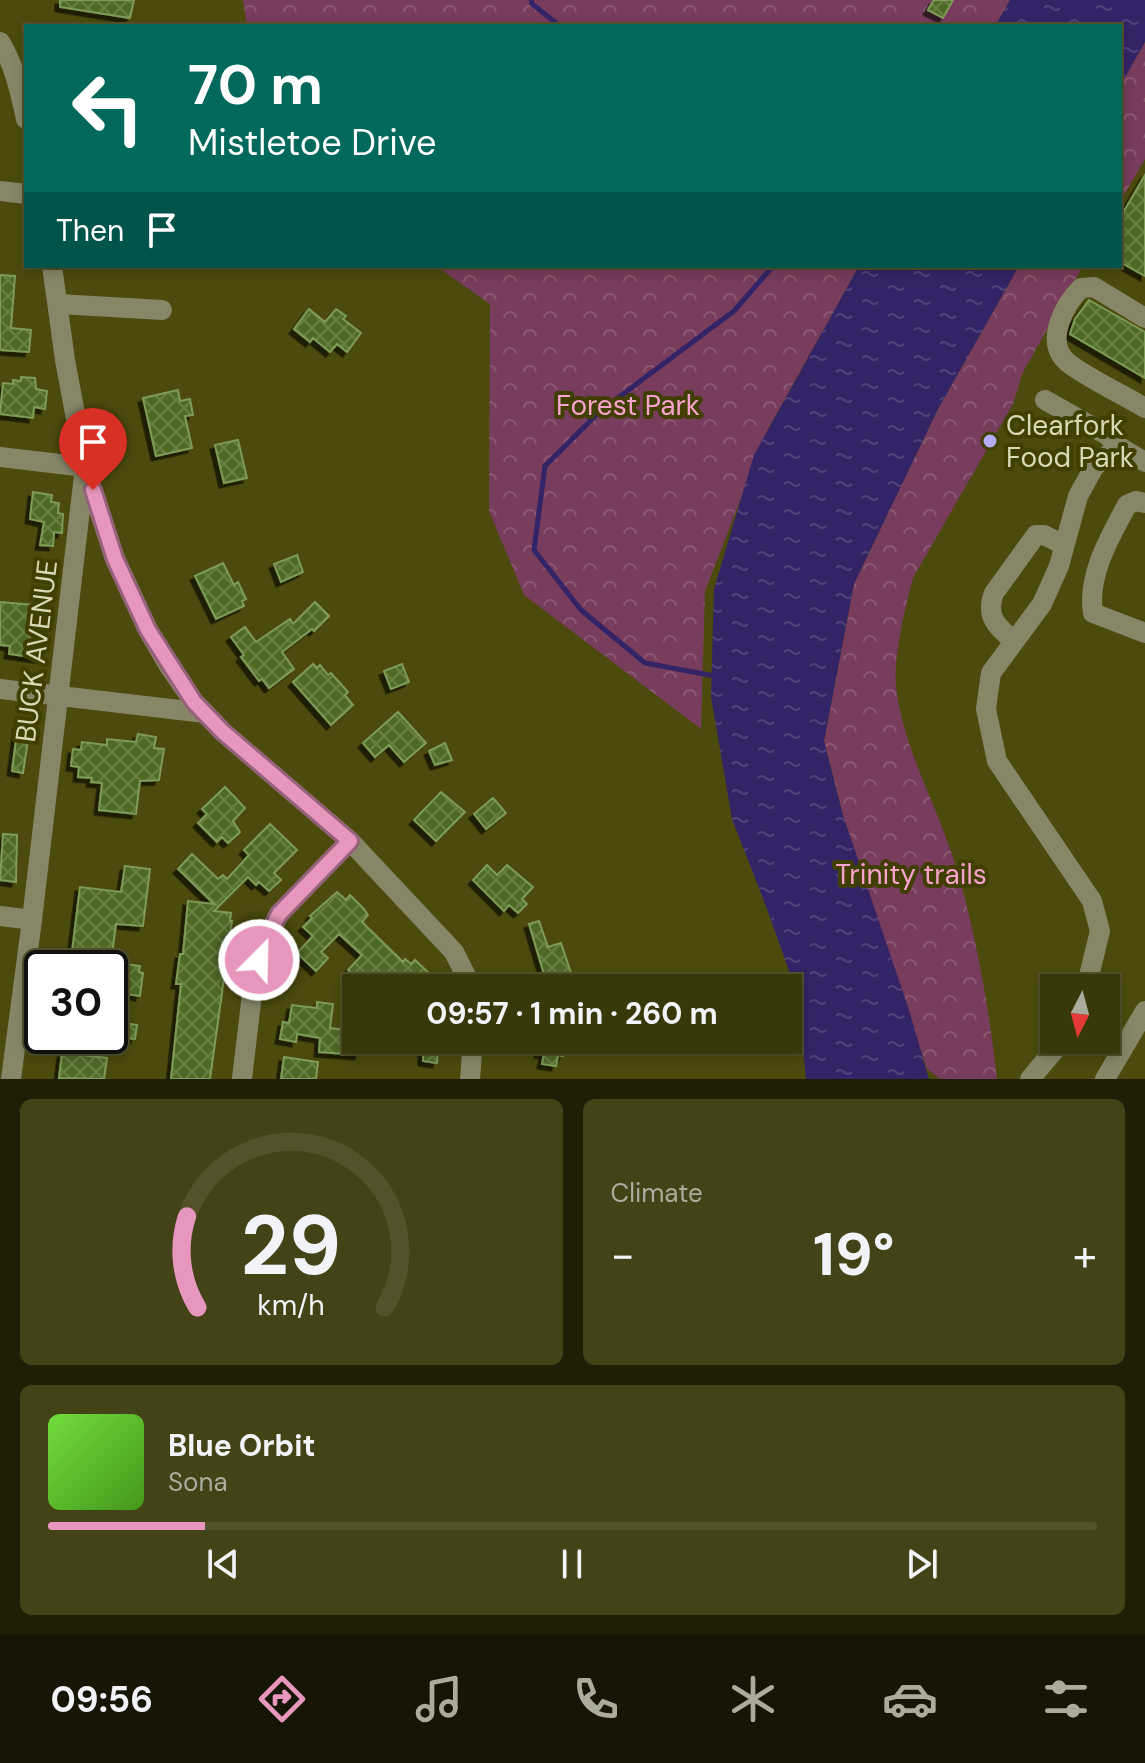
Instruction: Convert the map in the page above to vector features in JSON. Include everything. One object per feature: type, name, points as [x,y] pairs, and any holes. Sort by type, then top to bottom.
[{"type":"street","points":[[0,42],[8,56],[24,109]]},
{"type":"street","points":[[0,191],[24,194]]},
{"type":"street","points":[[52,268],[65,360],[85,467],[115,559],[148,630],[169,666],[194,702],[223,732],[350,841],[454,952],[465,974]]},
{"type":"street","points":[[1145,318],[1094,287],[1081,288],[1071,298],[1057,327],[1058,346],[1065,361],[1145,408]]},
{"type":"street","points":[[59,304],[162,310]]},
{"type":"street","points":[[1045,400],[1107,435],[1118,446],[1145,462]]},
{"type":"street","points":[[1089,974],[1100,931],[1092,901],[997,761],[986,709],[991,673],[1042,604],[1059,566],[1078,496],[1094,467],[1118,446]]},
{"type":"street","points":[[0,457],[85,467]]},
{"type":"street","name":"BUCK AVENUE","points":[[11,1079],[85,467]]},
{"type":"street","points":[[1145,503],[1136,501],[1127,505],[1104,549],[1090,598],[1093,613],[1145,633]]},
{"type":"street","points":[[1014,641],[997,626],[991,615],[990,603],[994,593],[1036,535],[1044,535],[1064,545]]},
{"type":"street","points":[[0,689],[205,713]]},
{"type":"street","points":[[242,1079],[254,977],[265,942],[279,914],[350,841]]},
{"type":"street","points":[[0,916],[32,920]]},
{"type":"street","points":[[1105,1079],[1145,1011]]},
{"type":"street","points":[[470,1079],[472,1054]]},
{"type":"street","points":[[1030,1079],[1051,1054]]},
{"type":"green space","points":[[243,0],[1010,0],[996,24],[247,24]]},
{"type":"green space","points":[[1145,42],[1145,159],[1122,199],[1122,82]]},
{"type":"green space","name":"Forest Park","points":[[439,268],[858,268],[768,429],[705,591],[701,729],[524,595],[489,511],[490,304]]},
{"type":"green space","name":"Trinity trails","points":[[1018,268],[1082,268],[1023,372],[1013,404],[913,578],[896,662],[896,686],[906,733],[957,870],[971,922],[997,1079],[940,1079],[927,1069],[843,815],[824,741],[854,584],[938,409]]},
{"type":"water","points":[[1010,0],[1145,0],[1145,42],[1122,82],[1122,24],[996,24]]},
{"type":"water","points":[[858,268],[1018,268],[938,409],[854,584],[824,741],[843,815],[929,1079],[806,1079],[802,1038],[802,974],[790,974],[732,819],[711,697],[714,589],[754,455]]},
{"type":"building","points":[[60,0],[134,0],[130,18],[60,7]]},
{"type":"building","points":[[934,0],[953,0],[943,18],[928,10]]},
{"type":"building","points":[[1145,175],[1145,276],[1122,263],[1122,215]]},
{"type":"building","points":[[0,275],[15,276],[11,328],[31,330],[29,352],[0,350]]},
{"type":"building","points":[[1089,300],[1145,332],[1145,378],[1070,334],[1075,319]]},
{"type":"building","points":[[309,309],[325,322],[336,309],[346,316],[343,319],[361,333],[347,352],[337,344],[330,352],[313,338],[310,342],[294,329]]},
{"type":"building","points":[[21,377],[35,378],[36,389],[47,391],[45,409],[34,407],[33,418],[0,414],[3,383],[13,384],[13,380],[21,381]]},
{"type":"building","points":[[178,390],[180,401],[190,399],[193,415],[185,416],[192,448],[156,456],[143,398]]},
{"type":"building","points":[[238,440],[247,478],[224,483],[215,445]]},
{"type":"building","points":[[33,492],[52,495],[51,502],[59,503],[58,513],[63,514],[62,533],[54,532],[53,546],[40,545],[44,522],[30,519]]},
{"type":"building","points":[[297,555],[303,572],[281,582],[274,564]]},
{"type":"building","points":[[223,563],[234,585],[238,582],[246,599],[242,601],[244,606],[216,619],[195,576]]},
{"type":"building","points":[[0,602],[45,606],[39,658],[9,654],[10,646],[0,645]]},
{"type":"building","points":[[315,602],[329,616],[314,631],[312,629],[282,652],[294,669],[269,688],[262,679],[259,681],[241,657],[244,655],[231,637],[245,627],[256,642],[290,619],[293,624]]},
{"type":"building","points":[[313,664],[317,668],[320,665],[328,675],[331,673],[348,692],[345,695],[353,705],[331,725],[293,682]]},
{"type":"building","points":[[402,664],[409,682],[391,689],[384,671]]},
{"type":"building","points":[[398,712],[426,743],[404,762],[389,745],[375,757],[363,743]]},
{"type":"building","points":[[18,724],[33,726],[23,773],[12,771]]},
{"type":"building","points":[[138,734],[156,737],[154,748],[164,749],[159,780],[140,781],[136,814],[99,810],[102,783],[91,782],[92,778],[78,777],[79,767],[71,766],[73,749],[81,750],[82,742],[107,745],[107,739],[136,742]]},
{"type":"building","points":[[445,743],[452,760],[435,765],[429,751]]},
{"type":"building","points":[[225,787],[245,808],[233,821],[240,832],[228,843],[222,837],[217,842],[198,823],[207,814],[202,809]]},
{"type":"building","points":[[441,792],[465,812],[436,841],[414,820]]},
{"type":"building","points":[[493,798],[506,813],[486,829],[474,814]]},
{"type":"building","points":[[270,824],[297,850],[274,873],[281,880],[269,891],[248,877],[214,911],[231,913],[232,921],[210,1079],[171,1079],[181,984],[176,984],[180,954],[183,954],[188,901],[214,904],[178,869],[192,854],[218,879],[223,875],[227,879],[249,855],[244,850]]},
{"type":"building","points":[[3,834],[17,835],[16,882],[0,880]]},
{"type":"building","points":[[487,865],[497,875],[507,865],[533,887],[522,899],[527,904],[518,913],[509,905],[504,911],[473,880]]},
{"type":"building","points":[[125,866],[150,869],[143,926],[116,924],[113,950],[72,950],[80,887],[121,892]]},
{"type":"building","points":[[337,892],[346,900],[350,895],[368,915],[362,922],[403,962],[405,959],[411,964],[415,960],[430,974],[352,974],[348,970],[362,955],[339,934],[321,952],[328,958],[316,971],[297,953],[313,936],[303,927],[312,918],[310,916]]},
{"type":"building","points":[[539,921],[548,947],[561,943],[571,973],[544,974],[529,924]]},
{"type":"building","points":[[128,964],[140,966],[139,972],[143,973],[140,996],[128,994]]},
{"type":"building","points":[[317,1002],[333,1004],[330,1028],[342,1029],[342,1054],[319,1052],[320,1038],[297,1034],[296,1042],[280,1039],[283,1022],[289,1023],[292,1005],[317,1008]]},
{"type":"building","points":[[128,1024],[137,1025],[135,1039],[128,1038]]},
{"type":"building","points":[[62,1054],[107,1058],[104,1079],[59,1078]]},
{"type":"building","points":[[423,1054],[438,1054],[437,1063],[423,1061]]},
{"type":"building","points":[[544,1054],[563,1054],[558,1055],[556,1066],[542,1064]]},
{"type":"building","points":[[284,1057],[318,1062],[316,1079],[281,1079]]},
{"type":"waterway","points":[[531,0],[557,24]]},
{"type":"waterway","points":[[715,676],[645,663],[581,610],[534,550],[545,466],[599,412],[734,311],[771,268]]},
{"type":"place","name":"Clearfork Food Park","points":[[990,441]]},
{"type":"route","points":[[93,490],[115,559],[148,630],[194,702],[223,732],[350,841],[279,914],[259,960]]}]
